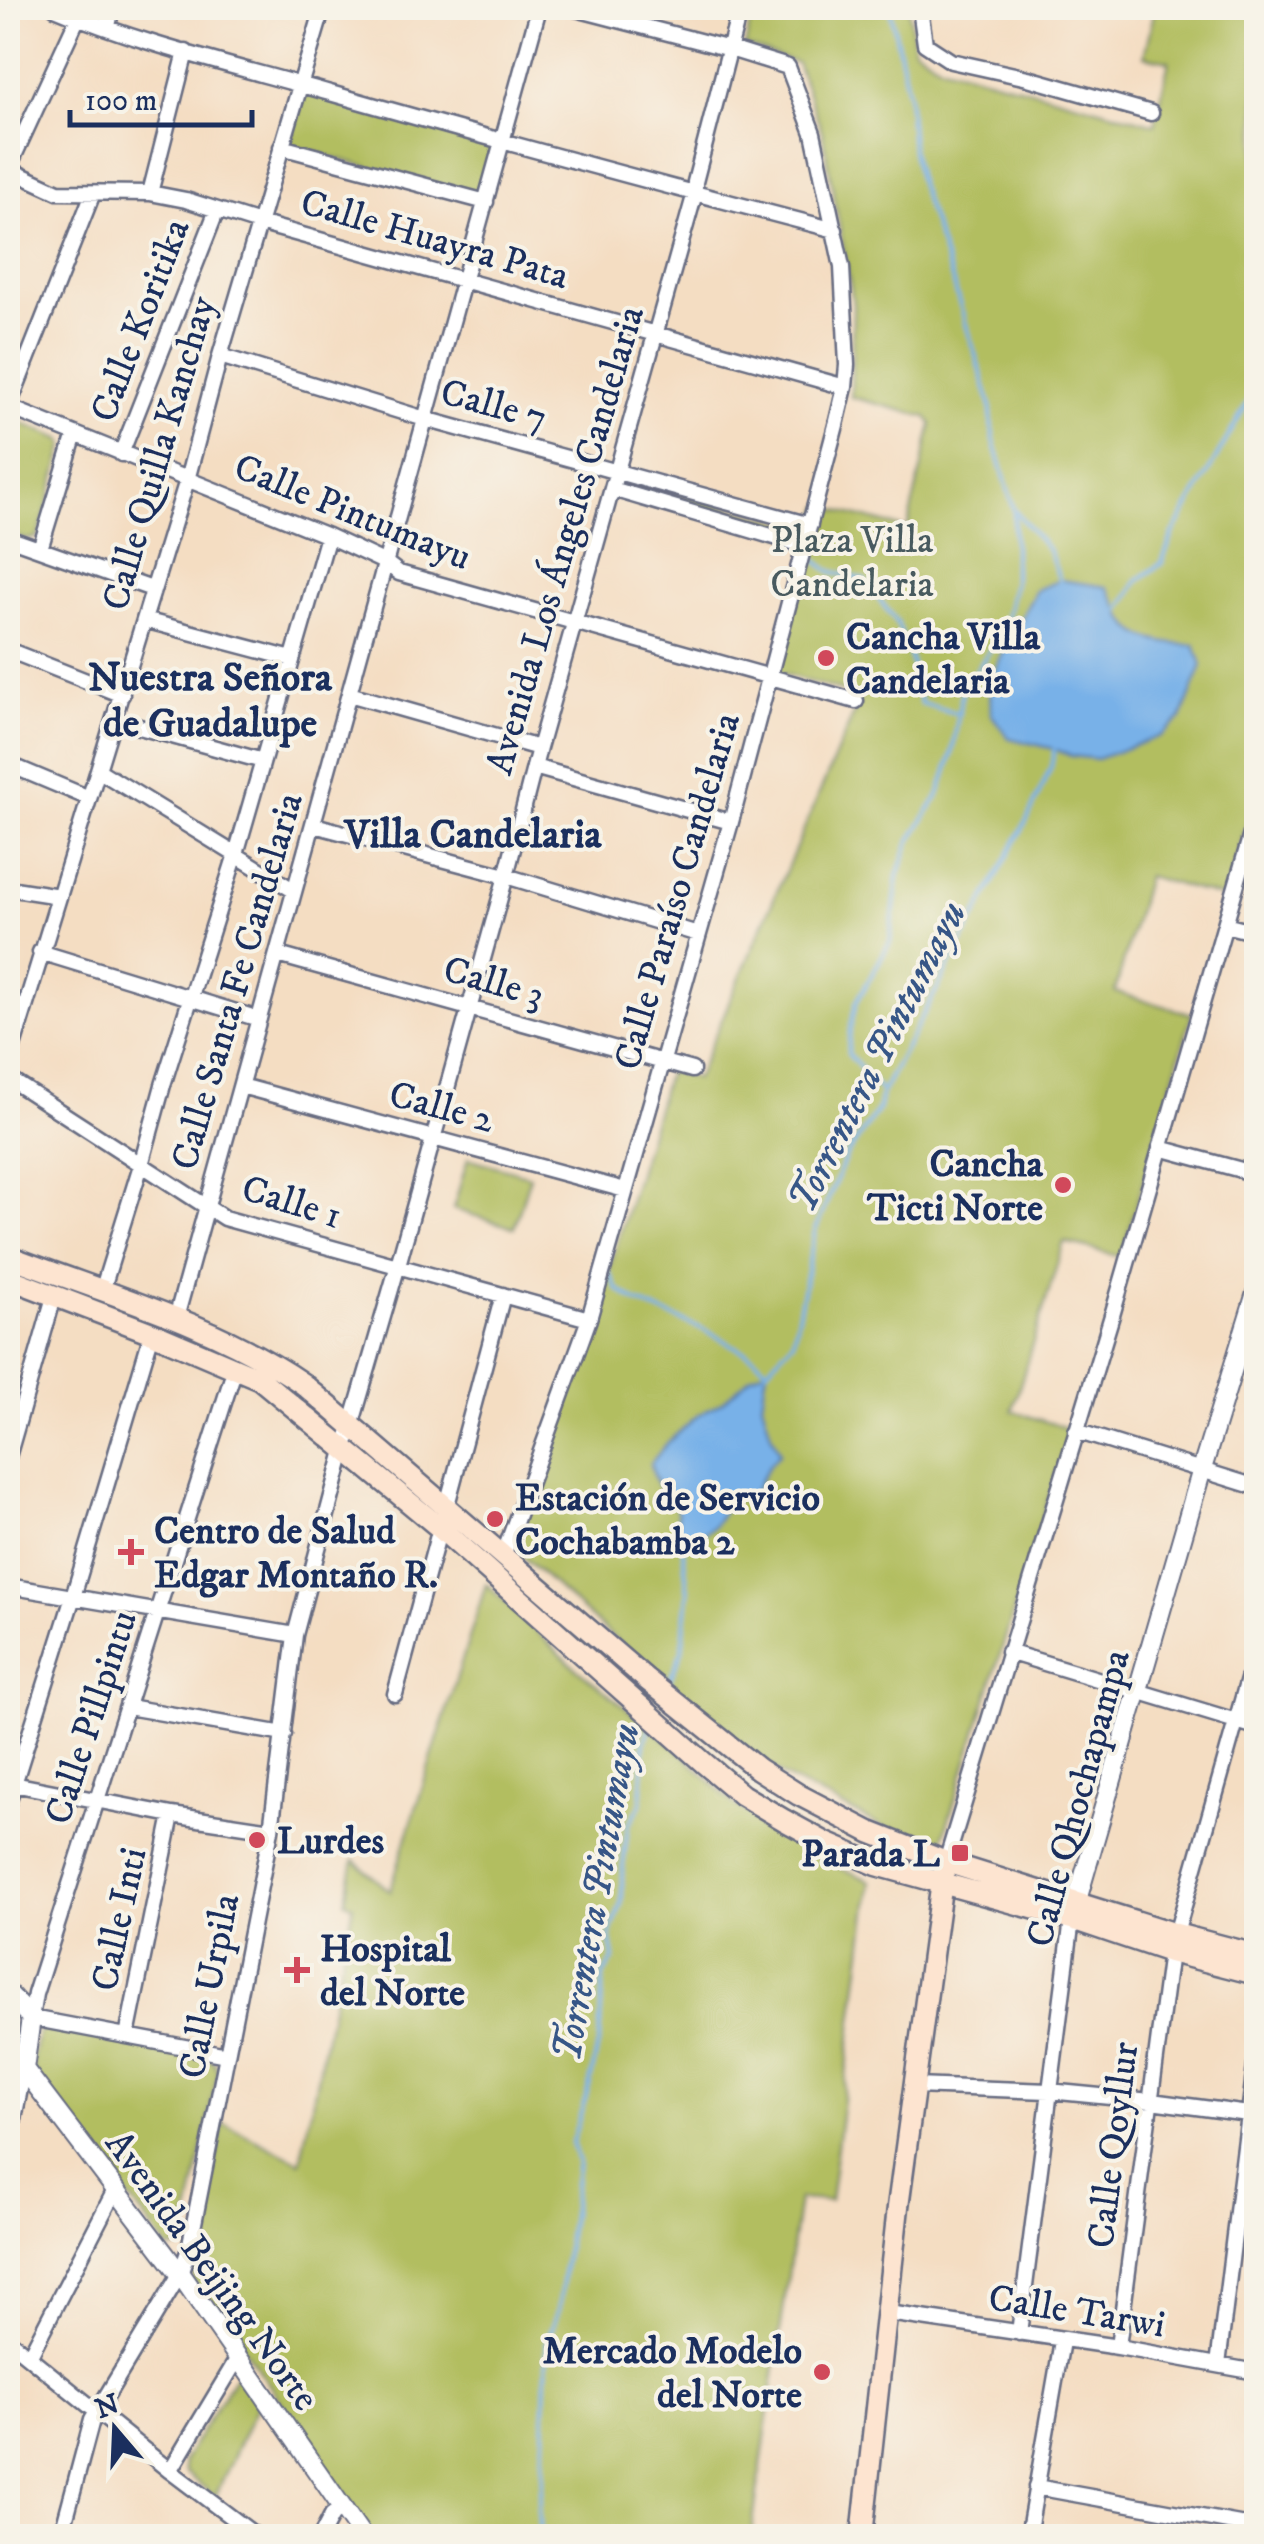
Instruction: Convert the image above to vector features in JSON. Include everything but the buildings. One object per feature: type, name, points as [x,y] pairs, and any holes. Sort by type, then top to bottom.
[{"type":"main road","points":[[8,1256],[176,1318],[272,1362],[447,1506],[646,1679],[758,1769],[799,1795],[870,1832],[946,1862],[1256,1974]]},
{"type":"main road","points":[[8,1278],[152,1333],[260,1379],[276,1390],[440,1528],[742,1794],[784,1820],[877,1865],[940,1884],[1074,1910]]},
{"type":"main road","points":[[862,2536],[914,2086],[946,1862]]},
{"type":"main road","points":[[1173,1943],[1256,1956]]},
{"type":"street","points":[[55,8],[186,52],[502,142],[835,230]]},
{"type":"street","points":[[108,26],[112,8]]},
{"type":"street","name":"Calle Quilla Kanchay","points":[[8,1064],[187,480],[323,8]]},
{"type":"street","name":"Calle Santa Fe Candelaria","points":[[176,1318],[539,8]]},
{"type":"street","points":[[572,8],[730,48]]},
{"type":"street","name":"Avenida Los Ángeles Candelaria","points":[[351,1425],[695,193],[740,8]]},
{"type":"street","points":[[920,8],[925,44],[951,61],[1151,113]]},
{"type":"street","points":[[8,169],[78,17]]},
{"type":"street","name":"Calle Paraíso Candelaria","points":[[503,1556],[588,1319],[731,822],[845,387],[842,267],[812,132],[788,67],[730,48]]},
{"type":"street","points":[[150,194],[186,52]]},
{"type":"street","points":[[281,147],[486,202]]},
{"type":"street","name":"Calle Huayra Pata","points":[[8,169],[58,192],[150,194],[186,200],[845,387]]},
{"type":"street","points":[[8,407],[93,192]]},
{"type":"street","name":"Calle Koritika","points":[[121,454],[217,210]]},
{"type":"street","name":"Calle 7","points":[[220,356],[426,420],[810,524]]},
{"type":"street","name":"Calle Pintumayu","points":[[8,407],[328,536],[399,573],[856,701]]},
{"type":"street","points":[[40,549],[75,434]]},
{"type":"street","points":[[612,489],[805,546]]},
{"type":"street","points":[[102,1292],[328,536]]},
{"type":"street","points":[[8,538],[152,589]]},
{"type":"street","points":[[144,620],[292,659]]},
{"type":"street","points":[[8,650],[122,694]]},
{"type":"street","points":[[349,694],[539,748]]},
{"type":"street","points":[[114,720],[263,761]]},
{"type":"street","points":[[8,764],[88,798]]},
{"type":"street","points":[[534,767],[731,822]]},
{"type":"street","points":[[98,770],[293,890]]},
{"type":"street","points":[[946,1862],[1256,817]]},
{"type":"street","points":[[314,826],[506,876],[698,934]]},
{"type":"street","points":[[8,888],[59,896]]},
{"type":"street","points":[[1225,924],[1256,934]]},
{"type":"street","points":[[40,952],[259,1019]]},
{"type":"street","name":"Calle 3","points":[[278,955],[692,1070]]},
{"type":"street","name":"Calle 1","points":[[8,1078],[224,1218],[588,1319]]},
{"type":"street","name":"Calle 2","points":[[242,1086],[625,1190]]},
{"type":"street","points":[[1160,1148],[1256,1174]]},
{"type":"street","name":"Calle Qhochapampa","points":[[1019,2333],[1074,1910],[1256,1293]]},
{"type":"street","points":[[447,1506],[503,1295]]},
{"type":"street","points":[[8,1457],[54,1297]]},
{"type":"street","points":[[8,1803],[10,1784],[73,1596],[152,1333]]},
{"type":"street","name":"Calle Pillpintu","points":[[8,2148],[35,1994],[235,1368]]},
{"type":"street","name":"Calle Urpila","points":[[66,2533],[92,2420],[180,2274],[190,2249],[271,1830],[295,1635],[351,1425]]},
{"type":"street","points":[[1076,1431],[1256,1487]]},
{"type":"street","points":[[394,1694],[440,1528]]},
{"type":"street","points":[[8,1586],[295,1635]]},
{"type":"street","name":"Calle Qoyllur","points":[[1118,2348],[1173,1943],[1256,1651]]},
{"type":"street","points":[[1008,1652],[1256,1727]]},
{"type":"street","points":[[128,1706],[284,1734]]},
{"type":"street","points":[[10,1784],[271,1830]]},
{"type":"street","name":"Calle Inti","points":[[127,2036],[172,1815]]},
{"type":"street","points":[[8,1993],[32,2018],[228,2055]]},
{"type":"street","name":"Avenida Beijing Norte","points":[[8,2044],[180,2274],[362,2536]]},
{"type":"street","points":[[1218,2366],[1253,2115],[1256,2058]]},
{"type":"street","points":[[914,2086],[1049,2090],[1253,2115]]},
{"type":"street","points":[[29,2357],[115,2190]]},
{"type":"street","name":"Calle Tarwi","points":[[888,2314],[1256,2372]]},
{"type":"street","points":[[8,2340],[256,2536]]},
{"type":"street","points":[[1028,2536],[1062,2341]]},
{"type":"street","points":[[170,2471],[239,2356]]},
{"type":"street","points":[[1036,2486],[1256,2527]]},
{"type":"street","points":[[321,2536],[332,2515],[343,2507]]},
{"type":"green space","name":"Plaza Villa Candelaria","points":[[753,8],[909,8],[914,48],[940,65],[1155,124],[1169,61],[1144,56],[1155,8],[1256,8],[1256,792],[1225,898],[1147,876],[1115,992],[1192,1014],[1121,1257],[1064,1242],[1012,1411],[1070,1429],[941,1845],[935,1848],[891,1831],[781,1775],[688,1704],[515,1550],[594,1321],[668,1071],[696,1079],[861,697],[777,672],[821,506],[907,529],[932,424],[927,417],[851,397],[853,306],[822,132],[797,63],[745,46]]},
{"type":"green space","points":[[307,93],[491,143],[493,150],[480,198],[288,145]]},
{"type":"green space","points":[[14,422],[61,439],[65,444],[39,535],[32,539],[8,533],[8,428]]},
{"type":"green space","points":[[621,479],[799,527],[800,536],[796,539],[619,486]]},
{"type":"green space","points":[[468,1158],[530,1176],[514,1228],[453,1209]]},
{"type":"green space","points":[[486,1584],[572,1665],[675,1747],[735,1805],[821,1859],[871,1881],[830,2201],[799,2199],[751,2536],[372,2536],[257,2367],[194,2283],[223,2123],[300,2162],[353,1905],[345,1902],[354,1860],[390,1891]]},
{"type":"green space","points":[[48,2028],[211,2059],[215,2063],[218,2072],[183,2244],[179,2248],[168,2249],[34,2073],[32,2061],[38,2033]]},
{"type":"green space","points":[[236,2375],[247,2381],[257,2405],[215,2497],[185,2472],[184,2460]]},
{"type":"water","points":[[1060,580],[1107,587],[1133,629],[1168,643],[1195,645],[1202,665],[1181,719],[1161,736],[1097,759],[1071,756],[1009,738],[991,714],[990,686],[999,661],[1036,590]]},
{"type":"water","points":[[767,1369],[762,1403],[780,1453],[751,1497],[731,1500],[713,1527],[693,1540],[674,1541],[677,1509],[660,1488],[651,1463],[697,1416]]},
{"type":"waterway","points":[[890,8],[908,93],[912,151],[919,183],[990,402],[993,437],[1014,510],[1049,551],[1060,581]]},
{"type":"waterway","name":"Torrentera Pintumayu","points":[[1119,611],[1138,580],[1162,563],[1173,534],[1256,388]]},
{"type":"waterway","points":[[882,1092],[848,1054],[850,1029],[856,1003],[890,942],[898,876],[909,843],[939,795],[952,754],[962,692],[1004,629],[1014,582],[1014,510]]},
{"type":"waterway","points":[[814,559],[830,571],[864,580],[896,621],[908,649],[921,703],[959,714]]},
{"type":"waterway","name":"Torrentera Pintumayu","points":[[766,1370],[793,1341],[815,1231],[846,1156],[879,1108],[882,1092],[1028,818],[1051,767],[1055,746]]},
{"type":"waterway","points":[[609,1272],[617,1289],[637,1302],[705,1330],[754,1357],[767,1369]]},
{"type":"waterway","name":"Torrentera Pintumayu","points":[[667,1686],[682,1651],[688,1593],[681,1534]]},
{"type":"waterway","name":"Torrentera Pintumayu","points":[[541,2536],[547,2341],[558,2312],[578,2162],[572,2142],[599,2040],[603,1976],[614,1958],[610,1936],[622,1901],[628,1825],[641,1805],[644,1742],[650,1727]]},
{"type":"place","name":"Cancha Villa Candelaria","points":[[826,658]]},
{"type":"place","name":"Cancha Ticti Norte","points":[[1063,1185]]},
{"type":"place","name":"Estación de Servicio Cochabamba 2","points":[[495,1519]]},
{"type":"place","name":"Centro de Salud Edgar Montaño R.","points":[[131,1552]]},
{"type":"place","name":"Lurdes","points":[[257,1840]]},
{"type":"place","name":"Parada L","points":[[960,1853]]},
{"type":"place","name":"Hospital del Norte","points":[[297,1970]]},
{"type":"place","name":"Mercado Modelo del Norte","points":[[822,2372]]},
{"type":"district","name":"Nuestra Señora de Guadalupe","points":[[210,699]]},
{"type":"district","name":"Villa Candelaria","points":[[473,833]]}]
